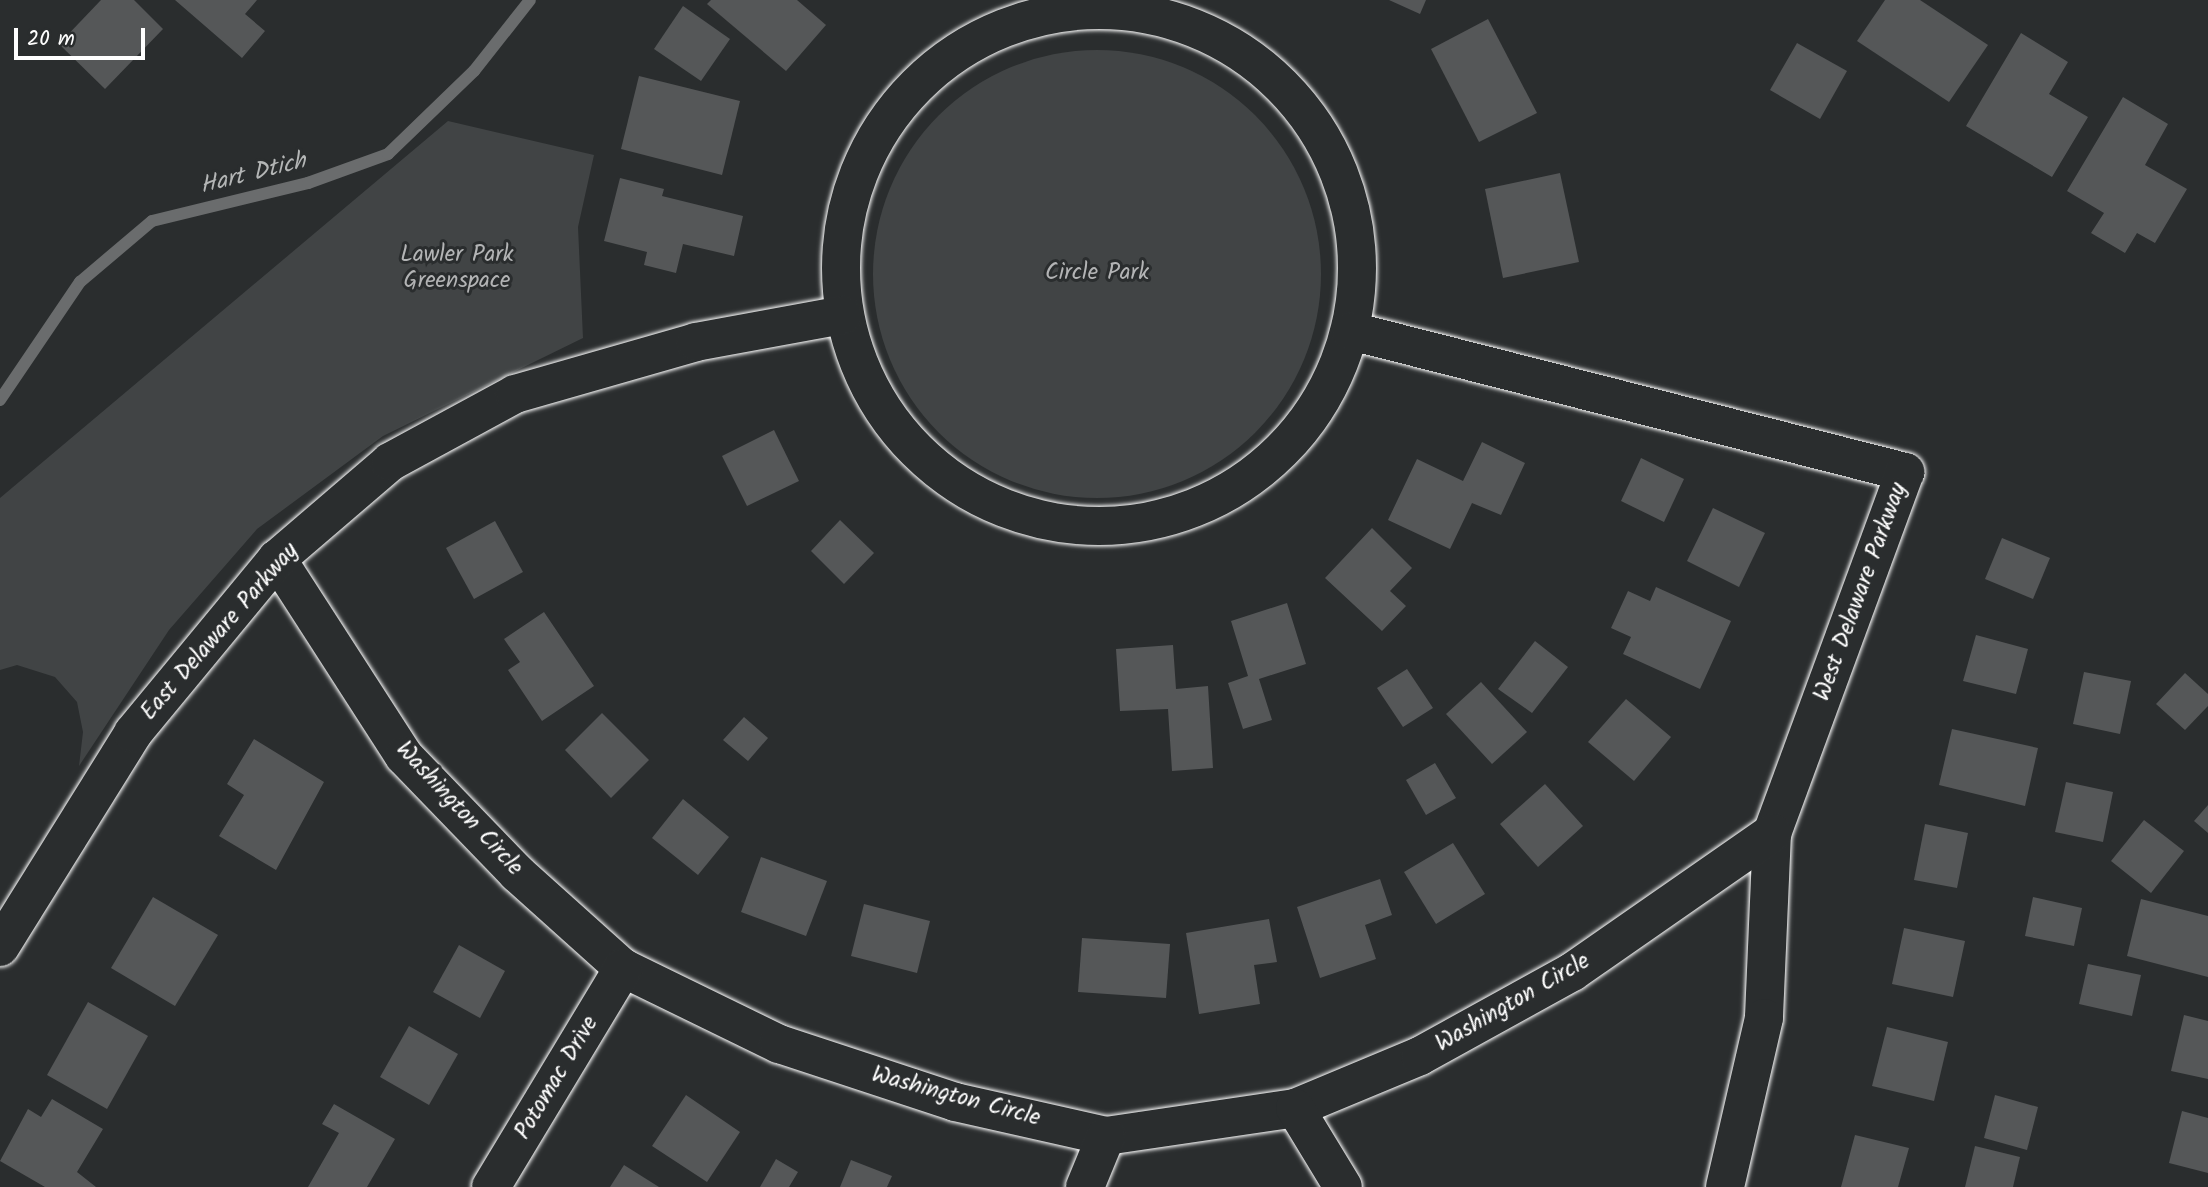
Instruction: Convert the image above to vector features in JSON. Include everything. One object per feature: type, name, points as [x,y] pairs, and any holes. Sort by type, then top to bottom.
[{"type":"street","points":[[1087,10],[1190,12],[1228,44],[1267,71],[1301,105],[1327,146],[1346,189],[1357,236],[1358,284],[1351,331],[1325,396],[1282,452],[1226,494],[1161,520],[1091,527],[1022,515],[958,486],[905,440],[866,381],[843,315],[839,266],[848,205],[858,170],[881,127],[911,88],[960,51],[992,32],[1038,16],[1087,10]]},
{"type":"street","name":"East Delaware Parkway","points":[[0,947],[133,733],[277,559],[390,462],[515,394],[696,342],[843,315]]},
{"type":"street","name":"West Delaware Parkway","points":[[1351,331],[1905,472],[1772,834],[1764,1018],[1725,1187]]},
{"type":"street","name":"Washington Circle","points":[[277,559],[404,756],[517,873],[623,968],[779,1044],[955,1102],[1106,1136],[1295,1108],[1420,1056],[1572,972],[1772,834]]},
{"type":"street","name":"Potomac Drive","points":[[491,1187],[623,968]]},
{"type":"street","points":[[1295,1108],[1343,1187]]},
{"type":"street","points":[[1085,1187],[1106,1136]]},
{"type":"green space","name":"Circle Park","points":[[1097,50],[1141,55],[1183,67],[1221,88],[1255,116],[1283,150],[1304,188],[1316,230],[1321,274],[1316,318],[1304,360],[1283,398],[1255,432],[1221,460],[1183,481],[1141,493],[1097,498],[1053,493],[1011,481],[973,460],[939,432],[911,398],[890,360],[878,318],[873,274],[878,230],[890,188],[911,150],[939,116],[973,88],[1011,67],[1053,55]]},
{"type":"green space","name":"Lawler Park Greenspace","points":[[448,121],[594,155],[578,227],[583,338],[383,436],[257,529],[169,630],[79,766],[83,732],[77,702],[55,677],[17,665],[0,670],[0,498]]},
{"type":"building","points":[[101,0],[134,0],[163,29],[105,89],[59,44]]},
{"type":"building","points":[[175,0],[257,0],[245,14],[265,31],[242,58]]},
{"type":"building","points":[[711,0],[797,0],[826,25],[786,71],[707,4]]},
{"type":"building","points":[[1389,0],[1426,0],[1420,14]]},
{"type":"building","points":[[1885,0],[1920,0],[1988,45],[1949,102],[1857,41]]},
{"type":"building","points":[[683,6],[730,39],[701,81],[654,49]]},
{"type":"building","points":[[1488,19],[1537,113],[1479,142],[1431,49]]},
{"type":"building","points":[[2021,33],[2068,62],[2049,94],[2088,117],[2052,177],[1966,126]]},
{"type":"building","points":[[1797,43],[1847,71],[1820,119],[1770,90]]},
{"type":"building","points":[[639,76],[740,101],[722,175],[621,149]]},
{"type":"building","points":[[2123,97],[2168,124],[2145,165],[2187,189],[2155,243],[2137,233],[2125,253],[2091,233],[2104,213],[2067,191]]},
{"type":"building","points":[[1560,173],[1579,262],[1503,278],[1485,189]]},
{"type":"building","points":[[620,178],[664,189],[662,196],[743,216],[734,256],[683,244],[676,273],[644,265],[647,252],[604,241]]},
{"type":"building","points":[[774,430],[799,481],[747,506],[722,456]]},
{"type":"building","points":[[1482,442],[1525,463],[1501,515],[1472,503],[1450,549],[1388,520],[1417,459],[1463,481]]},
{"type":"building","points":[[1641,458],[1684,479],[1664,522],[1621,501]]},
{"type":"building","points":[[1713,508],[1765,533],[1739,587],[1687,561]]},
{"type":"building","points":[[840,520],[874,553],[844,584],[811,551]]},
{"type":"building","points":[[495,521],[523,572],[474,599],[446,548]]},
{"type":"building","points":[[1372,528],[1412,568],[1390,591],[1406,606],[1382,631],[1325,578]]},
{"type":"building","points":[[2002,538],[2050,558],[2033,599],[1985,579]]},
{"type":"building","points":[[1656,587],[1731,621],[1700,689],[1623,654],[1631,637],[1611,628],[1628,591],[1650,601]]},
{"type":"building","points":[[1287,603],[1306,664],[1259,679],[1272,720],[1243,729],[1228,683],[1248,676],[1231,621]]},
{"type":"building","points":[[544,612],[594,686],[542,721],[508,670],[520,662],[504,639]]},
{"type":"building","points":[[1976,635],[2028,649],[2016,694],[1963,681]]},
{"type":"building","points":[[1535,641],[1568,667],[1532,713],[1498,689]]},
{"type":"building","points":[[1173,645],[1176,689],[1208,686],[1213,768],[1172,771],[1168,709],[1120,711],[1116,649]]},
{"type":"building","points":[[1407,669],[1433,708],[1403,727],[1377,688]]},
{"type":"building","points":[[2084,672],[2131,681],[2120,734],[2073,724]]},
{"type":"building","points":[[2185,673],[2208,694],[2208,706],[2185,730],[2156,704]]},
{"type":"building","points":[[1481,682],[1527,732],[1492,764],[1446,714]]},
{"type":"building","points":[[1626,699],[1671,737],[1634,781],[1588,742]]},
{"type":"building","points":[[602,713],[649,760],[611,798],[565,750]]},
{"type":"building","points":[[744,717],[768,738],[748,761],[723,740]]},
{"type":"building","points":[[1952,729],[2038,748],[2025,806],[1939,785]]},
{"type":"building","points":[[254,739],[324,782],[276,870],[219,836],[244,795],[227,784]]},
{"type":"building","points":[[1435,763],[1456,798],[1426,815],[1406,780]]},
{"type":"building","points":[[2066,782],[2113,792],[2103,842],[2055,832]]},
{"type":"building","points":[[1545,784],[1583,826],[1538,867],[1500,824]]},
{"type":"building","points":[[683,799],[729,837],[698,875],[652,838]]},
{"type":"building","points":[[2208,805],[2208,833],[2194,821]]},
{"type":"building","points":[[2144,820],[2184,851],[2151,893],[2111,861]]},
{"type":"building","points":[[1925,824],[1968,833],[1957,888],[1914,880]]},
{"type":"building","points":[[1453,843],[1485,894],[1436,924],[1404,872]]},
{"type":"building","points":[[761,857],[827,881],[806,936],[741,912]]},
{"type":"building","points":[[1380,879],[1392,915],[1365,925],[1376,959],[1320,978],[1297,907]]},
{"type":"building","points":[[153,897],[218,935],[175,1006],[111,968]]},
{"type":"building","points":[[2033,897],[2082,908],[2074,946],[2025,936]]},
{"type":"building","points":[[2141,899],[2208,916],[2208,977],[2127,956]]},
{"type":"building","points":[[864,904],[930,921],[917,973],[851,956]]},
{"type":"building","points":[[1269,919],[1277,962],[1254,965],[1260,1004],[1199,1014],[1186,933]]},
{"type":"building","points":[[1904,928],[1965,941],[1953,997],[1892,984]]},
{"type":"building","points":[[1082,938],[1170,944],[1166,998],[1078,992]]},
{"type":"building","points":[[459,945],[505,971],[480,1018],[433,992]]},
{"type":"building","points":[[2088,964],[2141,975],[2132,1016],[2079,1004]]},
{"type":"building","points":[[88,1002],[148,1036],[107,1109],[47,1075]]},
{"type":"building","points":[[2184,1015],[2208,1021],[2208,1079],[2171,1071]]},
{"type":"building","points":[[409,1026],[458,1054],[429,1105],[380,1077]]},
{"type":"building","points":[[1887,1027],[1948,1042],[1934,1101],[1872,1086]]},
{"type":"building","points":[[686,1095],[740,1132],[707,1182],[652,1146]]},
{"type":"building","points":[[1995,1095],[2038,1107],[2027,1150],[1984,1138]]},
{"type":"building","points":[[52,1099],[103,1129],[77,1172],[96,1187],[45,1187],[0,1161],[28,1109],[41,1117]]},
{"type":"building","points":[[334,1104],[395,1139],[367,1187],[308,1187],[339,1133],[322,1124]]},
{"type":"building","points":[[2182,1111],[2208,1118],[2208,1173],[2169,1163]]},
{"type":"building","points":[[1855,1135],[1909,1148],[1898,1187],[1841,1187]]},
{"type":"building","points":[[1975,1146],[2020,1157],[2013,1187],[1965,1187]]},
{"type":"building","points":[[776,1159],[798,1172],[789,1187],[760,1187]]},
{"type":"building","points":[[851,1160],[892,1176],[887,1187],[840,1187]]},
{"type":"building","points":[[624,1165],[659,1187],[610,1187]]},
{"type":"waterway","name":"Hart Dtich","points":[[0,400],[80,282],[152,221],[308,183],[388,154],[474,71],[530,0]]}]
